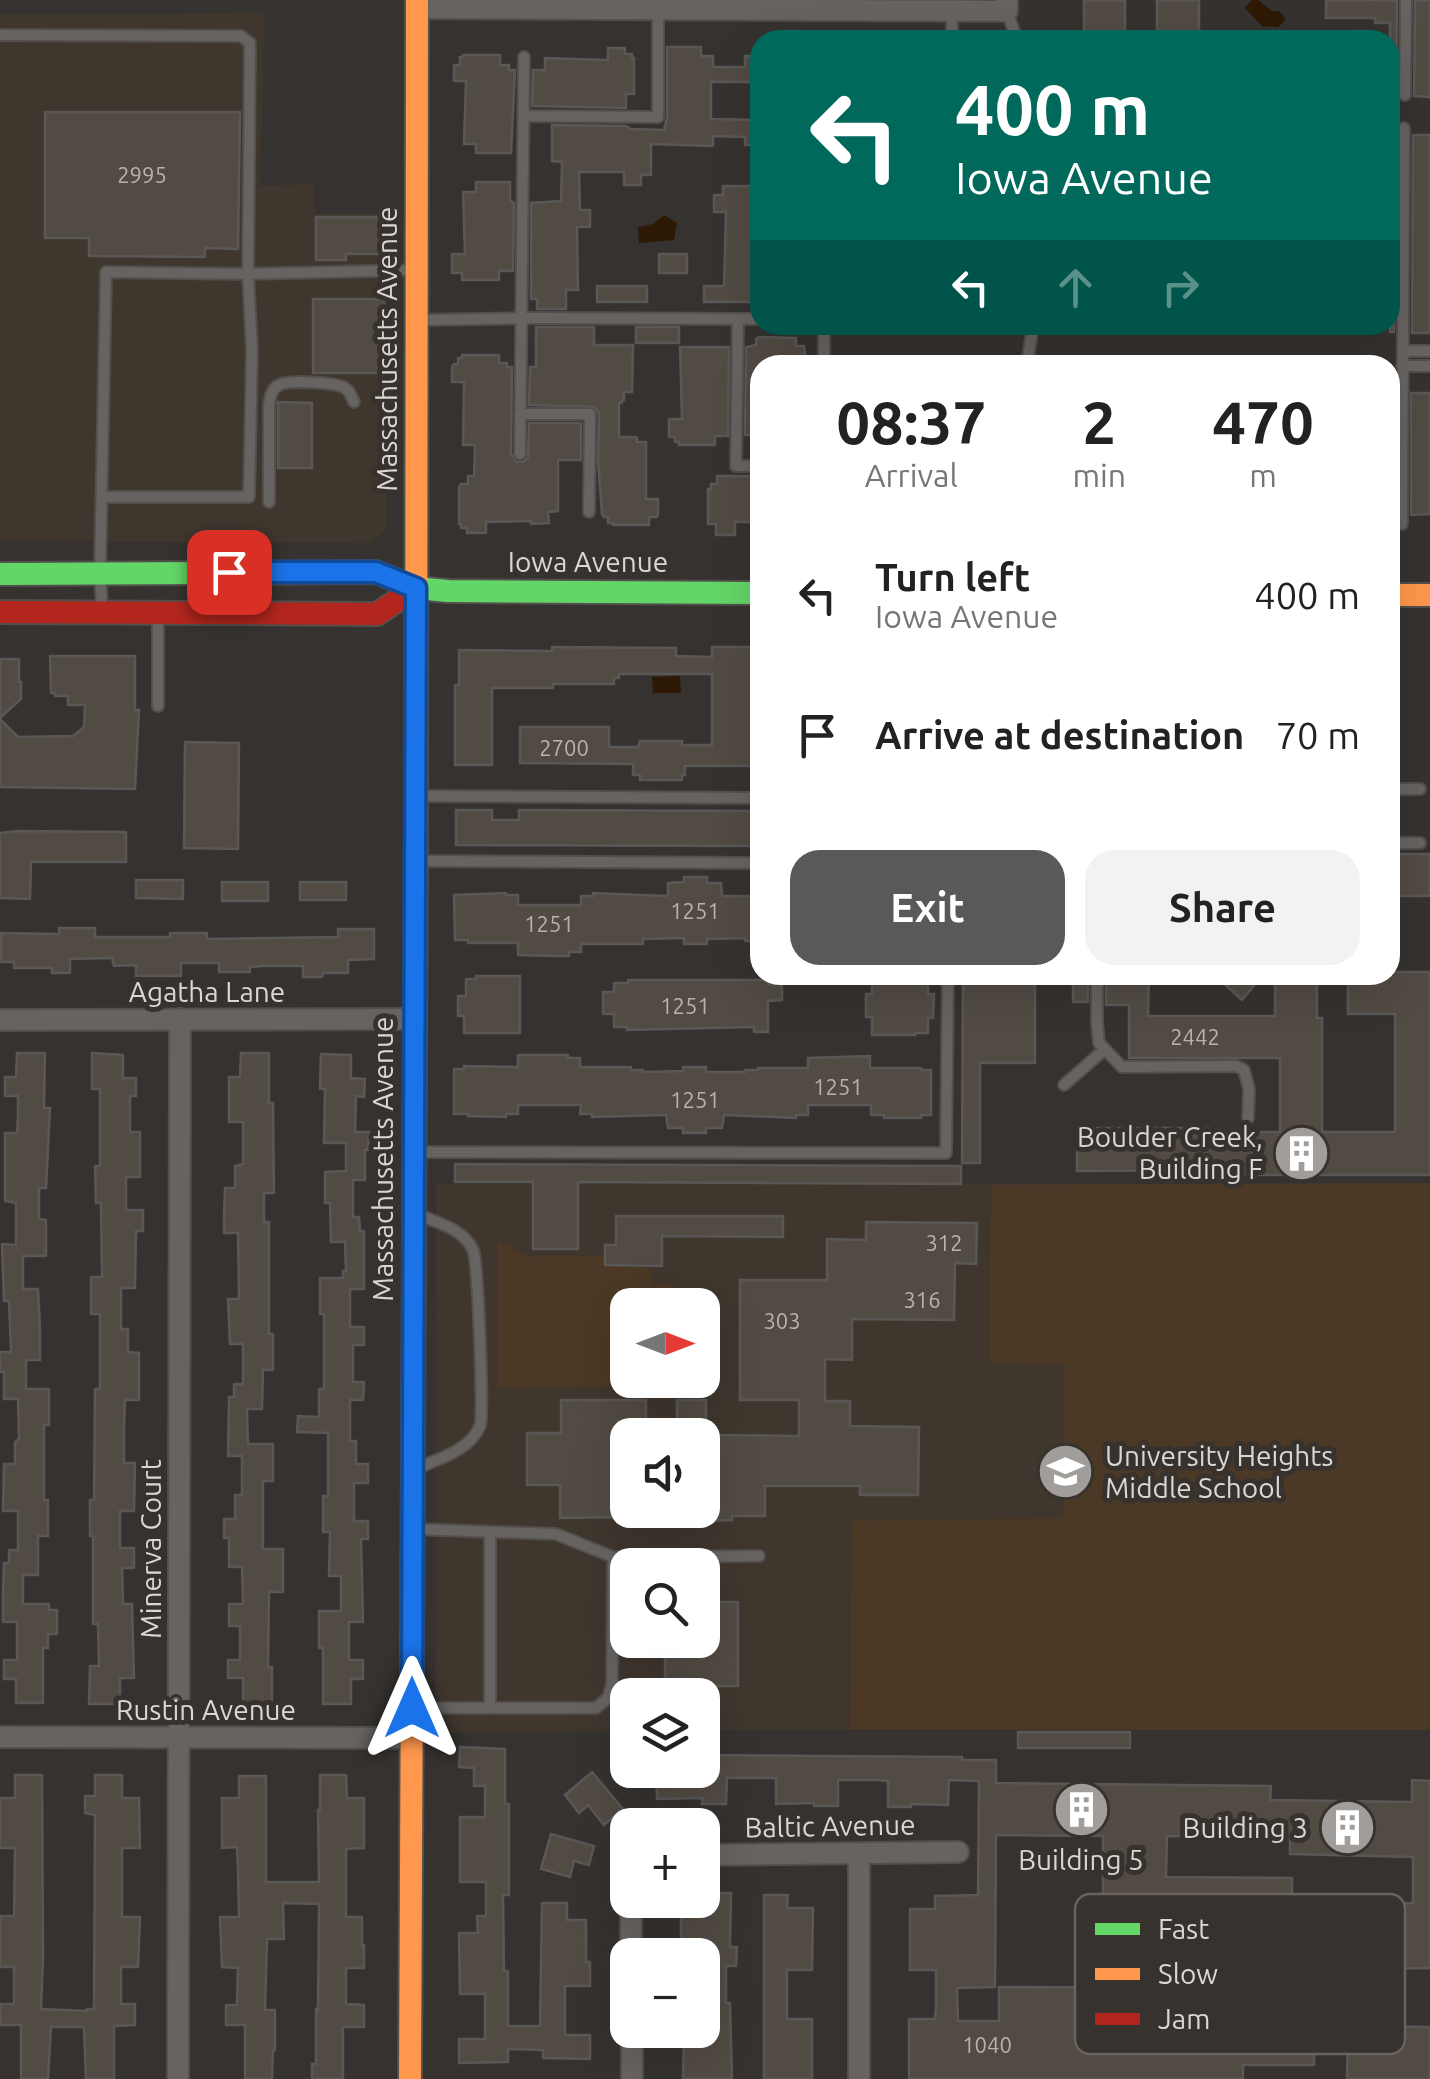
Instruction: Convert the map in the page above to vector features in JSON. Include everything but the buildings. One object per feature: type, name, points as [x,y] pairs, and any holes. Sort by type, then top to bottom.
[{"type":"street","points":[[417,4],[952,11],[1006,6]]},
{"type":"street","name":"Massachusetts Avenue","points":[[410,2079],[417,4]]},
{"type":"street","name":"Iowa Avenue","points":[[0,574],[376,572],[416,588],[467,591],[750,593]]},
{"type":"street","points":[[0,612],[376,614],[416,588]]},
{"type":"street","points":[[1400,595],[1430,595]]},
{"type":"street","name":"Agatha Lane","points":[[0,1020],[414,1018]]},
{"type":"street","name":"Minerva Court","points":[[178,2079],[180,1019]]},
{"type":"street","name":"Rustin Avenue","points":[[0,1738],[411,1738]]},
{"type":"street","name":"Baltic Avenue","points":[[720,1855],[958,1852]]},
{"type":"street","points":[[859,1854],[859,2079]]},
{"type":"street","points":[[632,2048],[632,2079]]},
{"type":"lane","points":[[1405,95],[1406,0]]},
{"type":"lane","points":[[1006,6],[1014,30]]},
{"type":"lane","points":[[524,116],[658,117],[658,10]]},
{"type":"lane","points":[[952,11],[952,30]]},
{"type":"lane","points":[[0,35],[240,36],[250,43],[249,497],[103,498]]},
{"type":"lane","points":[[520,454],[524,58]]},
{"type":"lane","points":[[1402,524],[1404,128]]},
{"type":"lane","points":[[102,612],[106,272],[417,270]]},
{"type":"lane","points":[[738,318],[736,466],[750,466]]},
{"type":"lane","points":[[417,320],[750,319]]},
{"type":"lane","points":[[824,337],[824,355]]},
{"type":"lane","points":[[1403,351],[1430,351]]},
{"type":"lane","points":[[1402,366],[1430,366]]},
{"type":"lane","points":[[268,502],[268,406],[277,385],[340,384],[354,402]]},
{"type":"lane","points":[[520,414],[590,414],[589,512]]},
{"type":"lane","points":[[158,612],[158,706]]},
{"type":"lane","points":[[1400,789],[1420,788]]},
{"type":"lane","points":[[415,796],[750,798]]},
{"type":"lane","points":[[1400,842],[1420,843]]},
{"type":"lane","points":[[414,861],[750,862]]},
{"type":"lane","points":[[413,1152],[946,1153],[948,985]]},
{"type":"lane","points":[[1098,985],[1099,1043],[1122,1066],[1236,1066],[1244,1070],[1249,1089],[1248,1118]]},
{"type":"lane","points":[[1064,1085],[1105,1050]]},
{"type":"lane","points":[[412,1470],[462,1449],[480,1425],[474,1252],[460,1232],[413,1212]]},
{"type":"lane","points":[[412,1529],[556,1534],[610,1556]]},
{"type":"lane","points":[[490,1532],[490,1708]]},
{"type":"lane","points":[[720,1556],[759,1556]]},
{"type":"lane","points":[[412,1708],[596,1708],[608,1698],[612,1658]]},
{"type":"shaded area","points":[[1252,0],[1279,11],[1286,19],[1278,27],[1262,26],[1245,8]]},
{"type":"shaded area","points":[[265,13],[260,186],[314,184],[315,214],[388,213],[387,528],[372,543],[0,541],[0,14]]},
{"type":"shaded area","points":[[664,215],[677,223],[674,240],[639,243],[638,227],[653,224]]},
{"type":"shaded area","points":[[680,676],[681,693],[653,693],[652,677]]},
{"type":"shaded area","name":"University Heights Middle School","points":[[1430,1183],[1430,1730],[720,1730],[720,1678],[610,1678],[610,1731],[437,1733],[436,1184]]},
{"type":"shaded area","points":[[1430,1183],[1430,1730],[850,1729],[851,1521],[1064,1518],[1064,1365],[989,1363],[991,1185]]},
{"type":"shaded area","points":[[498,1240],[529,1257],[605,1256],[606,1265],[651,1268],[652,1283],[673,1285],[610,1288],[610,1387],[498,1388]]},
{"type":"traffic: fast","points":[[0,574],[376,572],[416,588],[448,591],[750,593]]},
{"type":"traffic: fast","points":[[414,1238],[416,847]]},
{"type":"traffic: slow","points":[[416,847],[417,0]]},
{"type":"traffic: slow","points":[[1400,595],[1430,595]]},
{"type":"traffic: slow","points":[[410,2079],[414,1238]]},
{"type":"traffic: jam","points":[[0,612],[377,614],[416,588]]},
{"type":"place","name":"Boulder Creek, Building F","points":[[1302,1153]]},
{"type":"place","name":"University Heights Middle School","points":[[1066,1472]]},
{"type":"place","name":"Building 5","points":[[1081,1809]]},
{"type":"place","name":"Building 3","points":[[1347,1828]]},
{"type":"route","points":[[229,572],[376,572],[416,588],[412,1708]]}]
